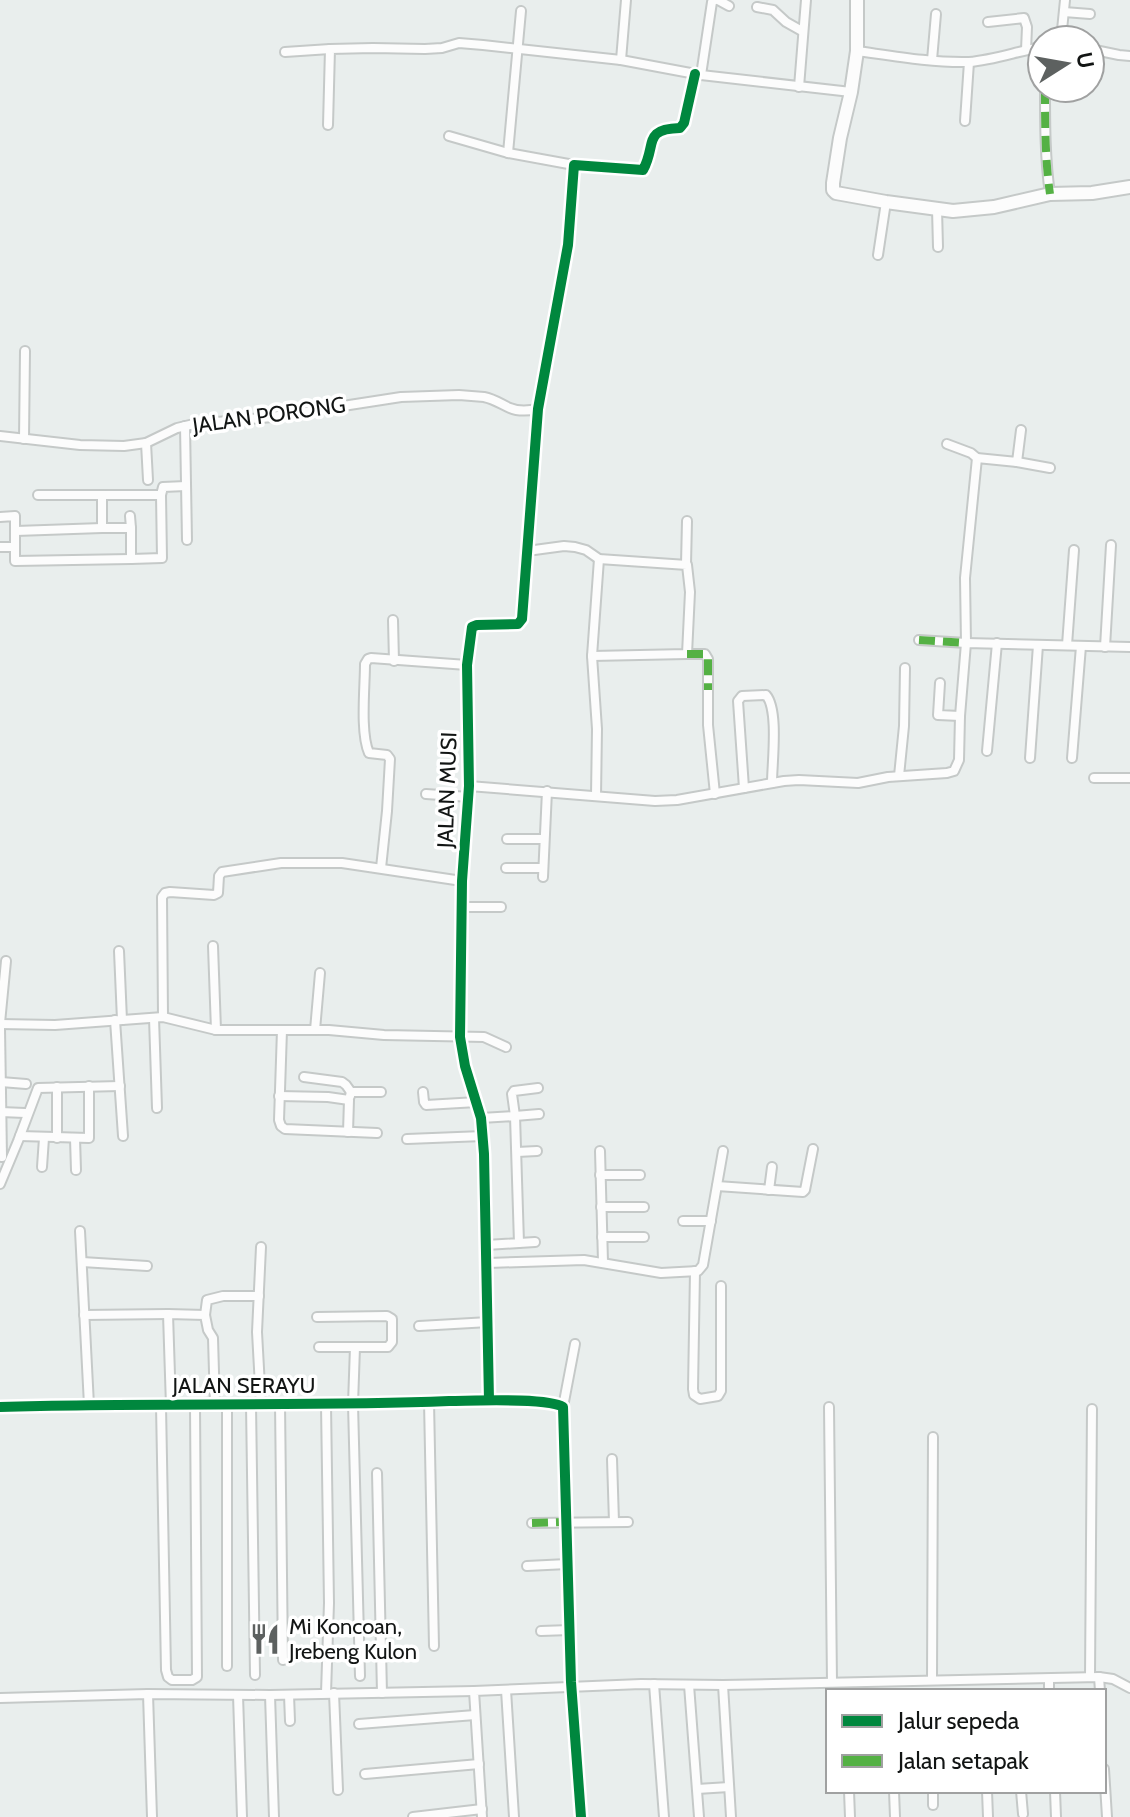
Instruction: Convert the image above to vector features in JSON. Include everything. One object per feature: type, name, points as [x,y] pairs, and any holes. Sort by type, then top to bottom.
[{"type":"main road","points":[[857,0],[857,51],[833,190],[886,202],[953,211],[994,207],[1050,194],[1092,193],[1130,187]]},
{"type":"street","points":[[621,60],[626,0]]},
{"type":"street","points":[[449,136],[508,153],[574,165],[640,172],[648,162],[654,134],[661,129],[680,128],[684,123],[698,74],[712,2],[716,0],[729,6]]},
{"type":"street","points":[[799,87],[806,0]]},
{"type":"street","points":[[1063,24],[1065,0]]},
{"type":"street","points":[[757,7],[773,10],[790,26],[802,31]]},
{"type":"street","points":[[508,153],[521,11]]},
{"type":"street","points":[[1064,12],[1090,14]]},
{"type":"street","points":[[932,60],[936,14]]},
{"type":"street","points":[[988,22],[1024,18],[1026,24]]},
{"type":"street","points":[[285,52],[425,49],[459,43],[621,60],[698,74],[848,92]]},
{"type":"street","points":[[328,125],[330,49]]},
{"type":"street","points":[[857,51],[969,62],[1026,50]]},
{"type":"street","points":[[1106,52],[1130,56]]},
{"type":"street","points":[[965,121],[969,62]]},
{"type":"street","points":[[1045,104],[1050,194]]},
{"type":"street","name":"JALAN MUSI","points":[[489,1400],[483,1136],[460,1037],[462,881],[469,797],[467,665],[472,627],[518,624],[522,619],[538,409],[568,245],[574,165]]},
{"type":"street","points":[[878,255],[886,202]]},
{"type":"street","points":[[937,209],[938,247]]},
{"type":"street","points":[[24,439],[25,351]]},
{"type":"street","name":"JALAN PORONG","points":[[0,436],[80,445],[124,446],[146,443],[185,426],[272,417],[382,399],[432,396],[484,397],[520,411],[538,409]]},
{"type":"street","points":[[185,426],[187,540]]},
{"type":"street","points":[[1017,462],[1021,430]]},
{"type":"street","points":[[146,443],[148,480]]},
{"type":"street","points":[[947,444],[977,458],[1050,468]]},
{"type":"street","points":[[469,786],[655,801],[799,780],[858,783],[954,771],[959,760],[966,643],[965,578],[977,458]]},
{"type":"street","points":[[0,517],[15,516],[15,561],[163,557],[163,487],[186,486]]},
{"type":"street","points":[[38,495],[161,495]]},
{"type":"street","points":[[102,495],[102,528]]},
{"type":"street","points":[[130,516],[131,559]]},
{"type":"street","points":[[687,521],[686,564],[690,592],[687,654]]},
{"type":"street","points":[[16,531],[131,528]]},
{"type":"street","points":[[1105,647],[1111,545]]},
{"type":"street","points":[[527,551],[564,546],[586,550],[599,559],[686,564]]},
{"type":"street","points":[[0,547],[15,547]]},
{"type":"street","points":[[1067,645],[1074,550]]},
{"type":"street","points":[[596,796],[597,729],[592,656],[599,559]]},
{"type":"street","points":[[393,620],[394,661]]},
{"type":"street","points":[[919,640],[1130,647]]},
{"type":"street","points":[[987,751],[997,643]]},
{"type":"street","points":[[1030,758],[1038,645]]},
{"type":"street","points":[[1072,758],[1081,646]]},
{"type":"street","points":[[592,656],[705,654],[708,659],[708,725],[715,794]]},
{"type":"street","points":[[381,868],[390,759],[387,755],[369,753],[367,750],[365,664],[371,658],[467,665]]},
{"type":"street","points":[[899,776],[905,668]]},
{"type":"street","points":[[940,683],[938,715],[960,716]]},
{"type":"street","points":[[744,788],[738,701],[742,696],[766,695],[770,699],[773,720],[772,783]]},
{"type":"street","points":[[1094,778],[1130,778]]},
{"type":"street","points":[[506,868],[543,872],[547,791]]},
{"type":"street","points":[[426,794],[469,797]]},
{"type":"street","points":[[507,839],[544,839]]},
{"type":"street","points":[[157,1108],[162,897],[165,893],[214,895],[218,893],[220,873],[271,864],[342,863],[462,881]]},
{"type":"street","points":[[463,907],[501,907]]},
{"type":"street","points":[[213,946],[216,1030]]},
{"type":"street","points":[[119,951],[118,1020],[123,1136]]},
{"type":"street","points":[[2,1157],[0,1025],[6,961]]},
{"type":"street","points":[[315,1030],[320,973]]},
{"type":"street","points":[[0,1025],[55,1025],[158,1017],[216,1030],[315,1030],[484,1037],[506,1047]]},
{"type":"street","points":[[282,1030],[281,1126],[285,1129],[377,1133]]},
{"type":"street","points":[[304,1077],[346,1085],[350,1096],[348,1132]]},
{"type":"street","points":[[1,1082],[26,1084]]},
{"type":"street","points":[[20,1136],[89,1138],[89,1086]]},
{"type":"street","points":[[0,1184],[38,1088],[120,1086]]},
{"type":"street","points":[[57,1087],[57,1138]]},
{"type":"street","points":[[519,1243],[513,1092],[538,1088]]},
{"type":"street","points":[[279,1096],[328,1097],[381,1092]]},
{"type":"street","points":[[423,1092],[426,1105],[477,1102]]},
{"type":"street","points":[[1,1112],[25,1113]]},
{"type":"street","points":[[481,1118],[539,1114]]},
{"type":"street","points":[[407,1139],[483,1136]]},
{"type":"street","points":[[42,1167],[44,1138]]},
{"type":"street","points":[[75,1138],[76,1170]]},
{"type":"street","points":[[717,1186],[800,1193],[805,1190],[813,1149]]},
{"type":"street","points":[[517,1152],[537,1151]]},
{"type":"street","points":[[600,1151],[603,1262]]},
{"type":"street","points":[[488,1263],[584,1260],[661,1273],[701,1269],[723,1151]]},
{"type":"street","points":[[769,1190],[772,1167]]},
{"type":"street","points":[[600,1175],[640,1175]]},
{"type":"street","points":[[601,1207],[644,1207]]},
{"type":"street","points":[[683,1221],[711,1221]]},
{"type":"street","points":[[80,1231],[89,1405]]},
{"type":"street","points":[[602,1237],[644,1237]]},
{"type":"street","points":[[486,1245],[535,1242]]},
{"type":"street","points":[[255,1675],[257,1332],[261,1247]]},
{"type":"street","points":[[82,1262],[147,1266]]},
{"type":"street","points":[[695,1271],[693,1389],[694,1395],[700,1399],[718,1396],[721,1391],[721,1286]]},
{"type":"street","points":[[215,1406],[213,1338],[205,1315],[207,1300],[223,1296],[259,1296]]},
{"type":"street","points":[[168,1314],[166,1670],[172,1680],[197,1677],[195,1406]]},
{"type":"street","points":[[84,1315],[205,1315]]},
{"type":"street","points":[[317,1317],[387,1316],[392,1319],[392,1342],[388,1347],[319,1347]]},
{"type":"street","points":[[419,1326],[489,1322]]},
{"type":"street","points":[[575,1344],[563,1407],[572,1682],[581,1817]]},
{"type":"street","points":[[355,1347],[353,1404],[360,1676]]},
{"type":"street","name":"JALAN SERAYU","points":[[0,1407],[326,1405],[489,1400],[553,1403],[563,1407]]},
{"type":"street","points":[[429,1402],[434,1646]]},
{"type":"street","points":[[280,1404],[283,1660]]},
{"type":"street","points":[[326,1405],[328,1689],[338,1790]]},
{"type":"street","points":[[227,1406],[227,1666]]},
{"type":"street","points":[[829,1407],[832,1677]]},
{"type":"street","points":[[1092,1409],[1092,1674],[1099,1689]]},
{"type":"street","points":[[927,1689],[933,1437]]},
{"type":"street","points":[[612,1459],[614,1522]]},
{"type":"street","points":[[377,1473],[382,1688]]},
{"type":"street","points":[[532,1523],[628,1522]]},
{"type":"street","points":[[527,1566],[567,1564]]},
{"type":"street","points":[[541,1631],[570,1630]]},
{"type":"street","points":[[0,1698],[148,1694],[289,1695],[328,1689],[382,1688],[474,1691],[572,1682],[723,1685],[832,1677],[843,1686],[930,1678],[980,1681],[1092,1674],[1113,1679],[1130,1688]]},
{"type":"street","points":[[1049,1679],[1049,1689]]},
{"type":"street","points":[[1012,1680],[1013,1689]]},
{"type":"street","points":[[888,1681],[888,1689]]},
{"type":"street","points":[[980,1681],[981,1689]]},
{"type":"street","points":[[654,1684],[664,1817]]},
{"type":"street","points":[[689,1685],[699,1817]]},
{"type":"street","points":[[723,1685],[731,1817]]},
{"type":"street","points":[[506,1690],[514,1817]]},
{"type":"street","points":[[413,1817],[482,1813],[474,1691]]},
{"type":"street","points":[[148,1694],[152,1817]]},
{"type":"street","points":[[238,1695],[242,1817]]},
{"type":"street","points":[[270,1695],[274,1817]]},
{"type":"street","points":[[289,1695],[290,1721]]},
{"type":"street","points":[[359,1724],[475,1715]]},
{"type":"street","points":[[365,1774],[479,1764]]},
{"type":"street","points":[[697,1789],[729,1787]]},
{"type":"street","points":[[849,1793],[850,1817]]},
{"type":"street","points":[[894,1793],[895,1817]]},
{"type":"street","points":[[933,1793],[933,1805]]},
{"type":"street","points":[[987,1793],[988,1817]]},
{"type":"street","points":[[1021,1793],[1023,1814]]},
{"type":"street","points":[[1055,1793],[1056,1817]]},
{"type":"street","points":[[1106,1793],[1107,1817]]},
{"type":"marked path","points":[[1045,104],[1050,194]]},
{"type":"marked path","points":[[919,640],[966,643]]},
{"type":"marked path","points":[[687,654],[705,654],[708,659],[708,690]]},
{"type":"marked path","points":[[532,1523],[566,1522]]},
{"type":"cycle path","points":[[489,1400],[484,1154],[481,1118],[465,1066],[460,1037],[462,881],[469,786],[467,665],[472,627],[518,624],[522,619],[538,409],[568,245],[574,165],[643,170],[655,135],[660,131],[680,128],[684,123],[695,74]]},
{"type":"cycle path","points":[[0,1407],[508,1400],[563,1407],[571,1682],[581,1817]]},
{"type":"place","name":"Mi Koncoan, Jrebeng Kulon","points":[[265,1639]]}]
